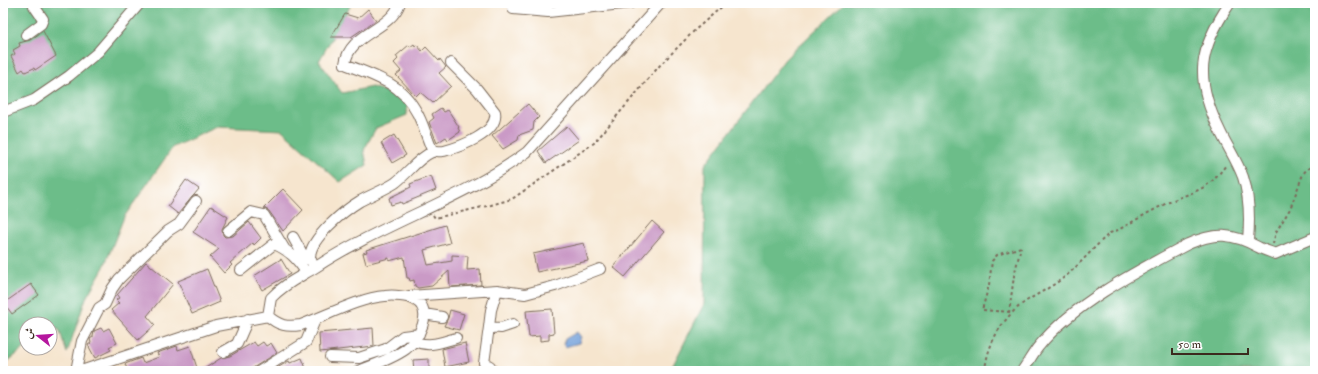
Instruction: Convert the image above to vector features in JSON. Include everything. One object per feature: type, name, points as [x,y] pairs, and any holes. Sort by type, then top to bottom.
[{"type":"street","points":[[26,35],[41,24],[43,19],[38,13],[34,3]]},
{"type":"street","points":[[3,112],[34,100],[69,76],[98,52],[140,3]]},
{"type":"street","points":[[400,3],[392,16],[354,43],[349,49],[344,64],[394,85],[406,94],[423,126],[433,152]]},
{"type":"street","points":[[513,9],[548,12],[631,3]]},
{"type":"street","points":[[1230,3],[1212,32],[1206,46],[1203,71],[1207,100],[1212,116],[1241,172],[1248,196],[1250,219],[1248,240]]},
{"type":"street","points":[[358,371],[380,367],[406,349],[417,338],[424,311],[415,299],[385,296],[375,298],[301,325],[290,326],[276,324],[268,316],[268,308],[271,298],[279,289],[310,267],[489,178],[527,152],[658,4]]},
{"type":"street","points":[[310,267],[310,255],[313,247],[329,226],[349,208],[377,198],[433,152],[443,151],[469,142],[485,132],[495,121],[496,112],[492,106],[451,63]]},
{"type":"street","points":[[76,371],[82,341],[99,308],[105,304],[112,289],[168,230],[179,224],[196,201]]},
{"type":"street","points":[[228,231],[251,212],[264,215],[284,248],[298,260],[310,267]]},
{"type":"street","points":[[1022,371],[1039,346],[1051,333],[1089,301],[1168,254],[1203,237],[1211,235],[1248,240],[1259,248],[1275,254],[1315,237]]},
{"type":"street","points":[[293,237],[310,267]]},
{"type":"street","points":[[241,270],[274,244],[284,248]]},
{"type":"street","points":[[399,297],[497,290],[525,294],[579,278],[600,269]]},
{"type":"street","points":[[490,366],[484,364],[490,316],[497,290]]},
{"type":"street","points":[[424,314],[442,317]]},
{"type":"street","points":[[81,371],[184,336],[248,319],[268,316]]},
{"type":"street","points":[[223,352],[237,344],[248,319]]},
{"type":"street","points":[[260,371],[306,342],[315,320]]},
{"type":"street","points":[[489,327],[501,328],[513,324]]},
{"type":"street","points":[[330,357],[359,358],[386,349],[403,336],[417,338],[422,345],[437,344],[456,338]]},
{"type":"path","points":[[428,209],[435,218],[512,199],[551,173],[594,143],[661,64],[695,30],[726,3]]},
{"type":"path","points":[[985,371],[989,349],[1000,328],[1009,316],[1027,300],[1066,276],[1110,233],[1167,203],[1198,192],[1207,186],[1218,176],[1233,156]]},
{"type":"path","points":[[1267,250],[1272,248],[1276,232],[1290,209],[1303,174],[1315,166]]},
{"type":"path","points":[[1009,316],[1010,312],[1014,276],[1021,247],[996,255],[992,261],[989,285],[982,310],[1010,312]]},
{"type":"green space","points":[[3,3],[352,3],[319,61],[342,93],[372,87],[407,99],[407,115],[376,128],[364,150],[367,165],[340,182],[282,130],[217,127],[173,147],[124,217],[104,267],[86,298],[67,353],[58,329],[58,316],[18,316],[18,353],[3,365]]},
{"type":"green space","points":[[844,3],[1315,3],[1315,371],[670,371],[704,304],[705,165],[785,59]]},
{"type":"water","points":[[577,332],[581,337],[579,343],[565,347],[563,344],[565,339]]},
{"type":"building","points":[[368,9],[376,20],[351,37],[331,37],[345,14],[358,18]]},
{"type":"building","points":[[43,31],[56,56],[35,70],[34,68],[25,72],[23,69],[19,72],[11,56],[15,54],[13,50],[20,46],[19,43],[30,40]]},
{"type":"building","points":[[414,44],[415,46],[417,45],[422,51],[426,47],[439,61],[440,59],[446,67],[439,73],[451,86],[433,103],[420,92],[416,96],[396,75],[401,71],[394,63],[398,59],[396,56],[409,45],[410,47]]},
{"type":"building","points":[[528,104],[539,117],[534,122],[533,130],[519,135],[518,140],[503,149],[492,136]]},
{"type":"building","points":[[441,108],[444,112],[448,110],[459,127],[460,132],[448,140],[446,137],[437,143],[429,122],[434,118],[432,114]]},
{"type":"building","points":[[567,126],[579,140],[546,163],[538,151]]},
{"type":"building","points":[[394,135],[406,155],[392,163],[381,143]]},
{"type":"building","points":[[431,176],[436,190],[402,204],[401,202],[391,205],[389,198],[411,187],[410,184]]},
{"type":"building","points":[[186,180],[199,189],[178,214],[168,206]]},
{"type":"building","points":[[283,189],[303,210],[283,231],[269,211],[264,208]]},
{"type":"building","points":[[211,206],[228,217],[222,229],[225,237],[233,236],[249,222],[261,238],[230,263],[232,265],[224,273],[210,257],[219,249],[193,232]]},
{"type":"building","points":[[652,221],[664,232],[625,277],[613,267]]},
{"type":"building","points":[[445,225],[450,243],[424,250],[428,265],[452,261],[452,255],[468,256],[467,270],[480,269],[481,285],[450,287],[449,271],[432,286],[418,288],[415,286],[414,280],[410,281],[409,278],[407,278],[404,257],[389,261],[389,258],[366,264],[363,253],[367,252],[366,250]]},
{"type":"building","points":[[584,243],[588,261],[537,272],[533,254]]},
{"type":"building","points":[[281,259],[290,274],[262,290],[254,276]]},
{"type":"building","points":[[146,262],[173,284],[147,316],[155,325],[138,340],[111,310],[119,303],[116,300],[119,298],[117,295]]},
{"type":"building","points":[[207,269],[220,302],[192,314],[178,281]]},
{"type":"building","points":[[31,284],[39,295],[12,314],[4,303]]},
{"type":"building","points":[[552,309],[554,333],[549,334],[549,340],[540,341],[540,336],[529,337],[526,311]]},
{"type":"building","points":[[450,310],[464,314],[459,330],[444,326]]},
{"type":"building","points":[[101,328],[103,331],[109,328],[117,343],[109,347],[111,350],[95,358],[88,345],[91,343],[90,339],[93,337],[94,331]]},
{"type":"building","points":[[373,328],[374,346],[320,352],[319,333]]},
{"type":"building","points":[[254,342],[257,346],[263,342],[266,346],[271,343],[277,353],[248,371],[201,371],[221,358],[230,356]]},
{"type":"building","points":[[465,343],[469,362],[445,367],[442,349]]},
{"type":"building","points":[[177,346],[178,350],[190,346],[198,371],[123,371],[127,369],[125,364],[141,358],[143,363],[159,357],[157,353]]},
{"type":"building","points":[[302,358],[307,371],[272,371],[289,361],[290,363]]},
{"type":"building","points":[[429,359],[429,371],[414,371],[413,360]]}]
